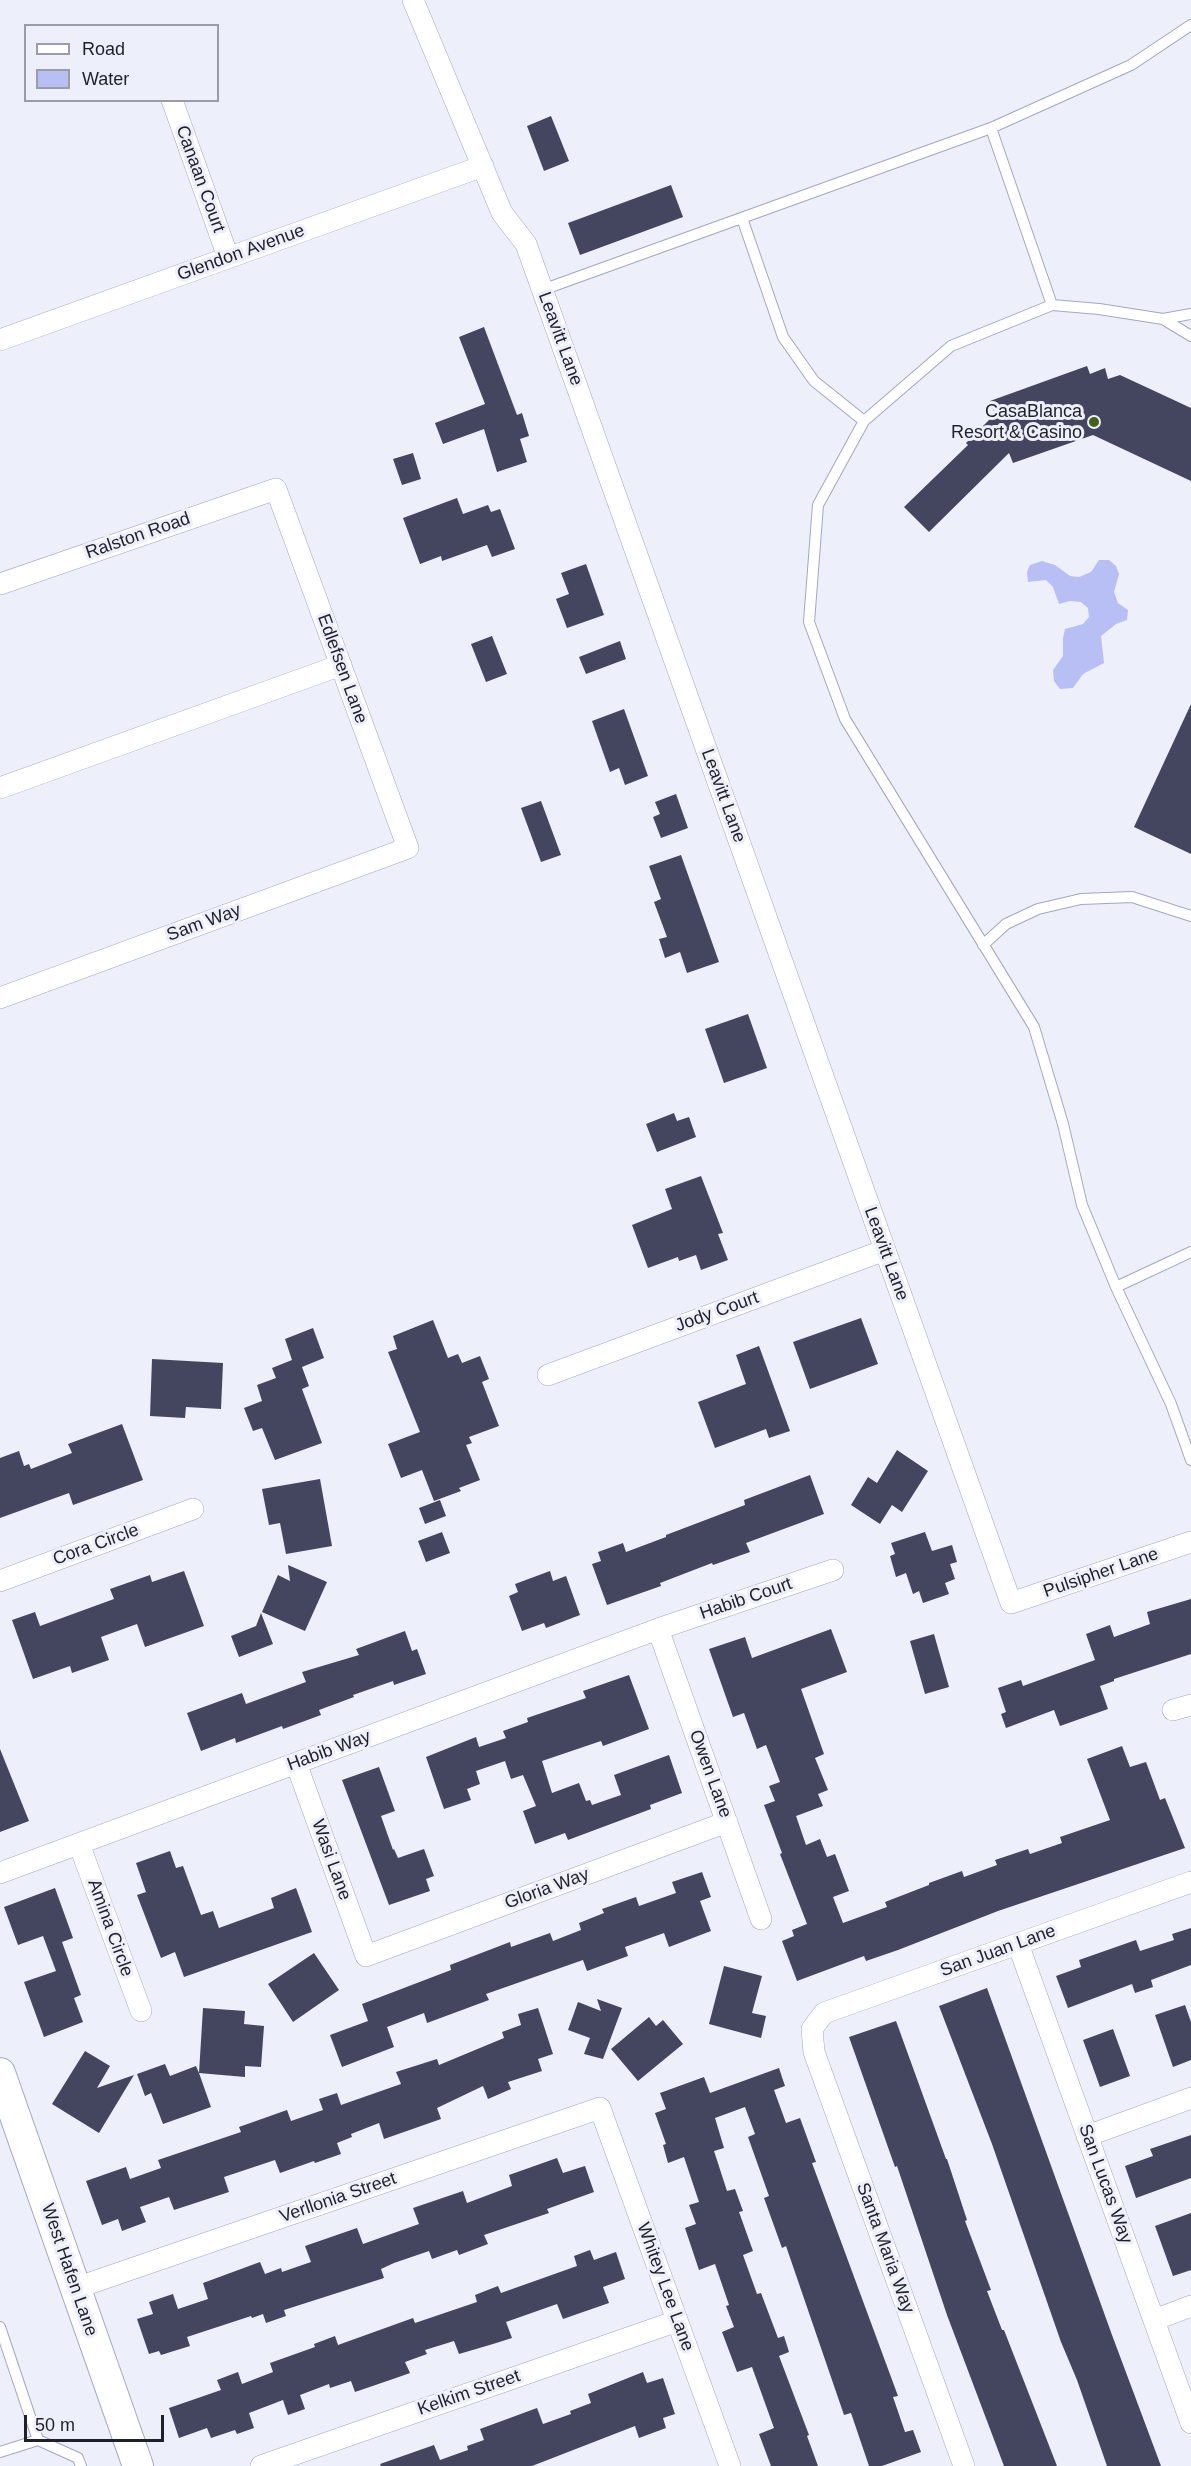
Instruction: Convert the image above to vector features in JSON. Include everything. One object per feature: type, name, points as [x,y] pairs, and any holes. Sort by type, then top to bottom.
[{"type":"main road","name":"West Hafen Lane","points":[[0,2073],[138,2466]]},
{"type":"street","name":"Leavitt Lane","points":[[413,0],[502,213],[526,244],[1011,1603]]},
{"type":"street","name":"Canaan Court","points":[[173,102],[228,258]]},
{"type":"street","name":"Glendon Avenue","points":[[0,340],[483,166]]},
{"type":"street","name":"Ralston Road","points":[[0,584],[276,489]]},
{"type":"street","name":"Edlefsen Lane","points":[[276,489],[408,848]]},
{"type":"street","points":[[0,788],[341,665]]},
{"type":"street","name":"Sam Way","points":[[0,998],[408,848]]},
{"type":"street","name":"Jody Court","points":[[548,1375],[885,1250]]},
{"type":"street","name":"Cora Circle","points":[[0,1581],[193,1509]]},
{"type":"street","name":"Pulsipher Lane","points":[[1011,1603],[1191,1542]]},
{"type":"street","name":"Habib Court","points":[[658,1629],[833,1570]]},
{"type":"street","name":"Habib Way","points":[[0,1873],[658,1629]]},
{"type":"street","name":"Owen Lane","points":[[658,1629],[761,1919]]},
{"type":"street","name":"Wasi Lane","points":[[296,1764],[366,1956]]},
{"type":"street","name":"Gloria Way","points":[[366,1956],[727,1822]]},
{"type":"street","name":"Amina Circle","points":[[79,1844],[141,2011]]},
{"type":"street","name":"San Juan Lane","points":[[812,2029],[824,2013],[1191,1882]]},
{"type":"street","name":"San Lucas Way","points":[[1018,1944],[1191,2423]]},
{"type":"street","name":"Santa Maria Way","points":[[812,2029],[814,2052],[964,2466]]},
{"type":"street","points":[[1087,2136],[1191,2098]]},
{"type":"street","name":"Verllonia Street","points":[[76,2288],[600,2108]]},
{"type":"street","name":"Whitey Lee Lane","points":[[600,2108],[730,2466]]},
{"type":"street","points":[[1154,2320],[1191,2306]]},
{"type":"street","name":"Kelkim Street","points":[[261,2466],[677,2321]]},
{"type":"lane","points":[[542,290],[991,128],[1131,65],[1191,25]]},
{"type":"lane","points":[[991,128],[1052,305]]},
{"type":"lane","points":[[742,218],[783,337],[814,381],[864,421]]},
{"type":"lane","points":[[1191,314],[1163,319],[1099,309],[1052,305],[951,346],[864,421],[818,505],[809,621],[845,719],[1034,1027],[1063,1124],[1082,1205],[1116,1287],[1171,1404],[1191,1460]]},
{"type":"lane","points":[[1163,319],[1191,336]]},
{"type":"lane","points":[[982,945],[1006,924],[1038,909],[1081,899],[1132,897],[1191,916]]},
{"type":"lane","points":[[1116,1287],[1191,1252]]},
{"type":"lane","points":[[0,2327],[38,2440]]},
{"type":"lane","points":[[0,2452],[38,2440],[78,2458],[81,2466]]},
{"type":"water","points":[[1099,560],[1109,560],[1116,566],[1119,574],[1114,592],[1118,603],[1128,610],[1127,620],[1116,624],[1101,636],[1104,663],[1083,674],[1073,688],[1060,689],[1054,681],[1053,670],[1063,656],[1065,629],[1083,624],[1089,617],[1088,608],[1081,602],[1070,601],[1059,604],[1053,587],[1046,580],[1028,582],[1027,572],[1030,565],[1042,561],[1055,565],[1070,576],[1079,577],[1091,572]]},
{"type":"building","points":[[551,116],[569,161],[544,171],[527,126]]},
{"type":"building","points":[[671,185],[683,217],[580,255],[568,223]]},
{"type":"building","points":[[484,327],[517,415],[522,413],[529,436],[520,439],[527,462],[497,472],[484,429],[443,444],[435,423],[485,404],[459,337]]},
{"type":"building","name":"CasaBlanca Resort & Casino","points":[[1087,366],[1090,374],[1105,368],[1108,379],[1120,375],[1191,408],[1191,481],[1093,435],[1013,463],[1009,453],[929,532],[904,507],[968,445],[966,443],[995,414],[990,401]]},
{"type":"building","points":[[413,453],[421,479],[402,485],[393,459]]},
{"type":"building","points":[[457,498],[463,514],[488,505],[491,512],[500,509],[515,549],[492,557],[487,545],[442,561],[441,556],[420,564],[403,518]]},
{"type":"building","points":[[586,564],[604,615],[567,628],[556,599],[569,594],[561,573]]},
{"type":"building","points":[[492,636],[507,674],[486,682],[471,644]]},
{"type":"building","points":[[620,641],[626,659],[586,674],[579,657]]},
{"type":"building","points":[[1191,704],[1191,854],[1134,827]]},
{"type":"building","points":[[624,709],[648,776],[625,785],[619,768],[610,772],[592,721]]},
{"type":"building","points":[[676,794],[688,828],[661,838],[653,817],[660,814],[655,802]]},
{"type":"building","points":[[541,801],[561,855],[541,862],[521,808]]},
{"type":"building","points":[[681,855],[719,962],[687,973],[680,952],[665,958],[659,939],[667,937],[654,902],[661,899],[649,866]]},
{"type":"building","points":[[748,1014],[767,1068],[724,1083],[705,1029]]},
{"type":"building","points":[[674,1113],[677,1121],[689,1117],[696,1137],[657,1152],[646,1124]]},
{"type":"building","points":[[701,1176],[723,1233],[718,1234],[728,1260],[701,1270],[696,1255],[679,1261],[678,1257],[648,1268],[632,1225],[672,1209],[665,1189]]},
{"type":"building","points":[[861,1318],[878,1364],[810,1389],[793,1342]]},
{"type":"building","points":[[433,1320],[448,1358],[458,1354],[462,1363],[480,1356],[489,1379],[482,1382],[499,1426],[469,1437],[472,1443],[466,1445],[480,1480],[459,1488],[461,1491],[434,1501],[422,1470],[401,1478],[388,1444],[420,1432],[388,1352],[397,1349],[393,1336]]},
{"type":"building","points":[[313,1328],[324,1358],[302,1367],[309,1386],[302,1389],[322,1443],[275,1460],[262,1428],[253,1431],[244,1408],[262,1401],[257,1385],[276,1378],[272,1368],[292,1360],[285,1339]]},
{"type":"building","points":[[759,1346],[790,1431],[769,1438],[766,1429],[715,1448],[698,1402],[746,1384],[736,1355]]},
{"type":"building","points":[[152,1359],[223,1363],[221,1409],[186,1407],[185,1418],[150,1416]]},
{"type":"building","points":[[122,1424],[143,1480],[73,1505],[69,1493],[0,1518],[0,1458],[19,1451],[24,1466],[29,1464],[31,1469],[72,1453],[68,1444]]},
{"type":"building","points":[[897,1450],[928,1471],[902,1512],[892,1505],[880,1524],[851,1505],[868,1477],[877,1483]]},
{"type":"building","points":[[810,1475],[824,1514],[746,1543],[750,1552],[713,1565],[712,1563],[660,1583],[661,1586],[607,1605],[592,1564],[601,1561],[598,1552],[623,1543],[626,1552],[745,1505],[744,1500]]},
{"type":"building","points":[[320,1479],[332,1546],[286,1554],[280,1523],[269,1525],[262,1489]]},
{"type":"building","points":[[440,1500],[446,1516],[425,1524],[419,1508]]},
{"type":"building","points":[[442,1532],[450,1553],[426,1562],[418,1541]]},
{"type":"building","points":[[925,1532],[932,1551],[952,1545],[957,1562],[950,1564],[955,1579],[945,1583],[949,1594],[923,1603],[919,1591],[913,1594],[906,1573],[896,1577],[890,1556],[895,1554],[891,1543]]},
{"type":"building","points":[[288,1565],[327,1582],[305,1631],[262,1612],[278,1575],[290,1581]]},
{"type":"building","points":[[184,1571],[204,1626],[145,1647],[137,1624],[101,1637],[109,1660],[72,1673],[70,1666],[33,1679],[12,1620],[35,1612],[40,1626],[114,1599],[110,1589],[150,1575],[152,1582]]},
{"type":"building","points":[[550,1571],[553,1581],[566,1576],[580,1615],[546,1628],[544,1623],[522,1631],[509,1596],[518,1592],[515,1584]]},
{"type":"building","points":[[1191,1599],[1191,1654],[1114,1679],[1100,1686],[1108,1709],[1060,1726],[1054,1710],[1006,1728],[1001,1714],[1006,1712],[998,1688],[1021,1680],[1023,1686],[1095,1660],[1086,1634],[1110,1625],[1114,1637],[1150,1624],[1147,1612]]},
{"type":"building","points":[[261,1613],[273,1644],[239,1657],[231,1636],[256,1626]]},
{"type":"building","points":[[831,1629],[847,1672],[801,1689],[824,1754],[815,1758],[828,1790],[818,1794],[823,1806],[796,1816],[806,1845],[820,1839],[827,1857],[835,1854],[849,1891],[833,1897],[843,1923],[887,1907],[885,1902],[929,1885],[929,1883],[962,1871],[964,1877],[997,1865],[995,1860],[1028,1849],[1030,1854],[1062,1843],[1060,1837],[1110,1820],[1087,1759],[1122,1746],[1130,1767],[1146,1762],[1160,1800],[1165,1798],[1185,1848],[998,1911],[866,1961],[864,1956],[797,1981],[782,1941],[794,1936],[792,1930],[807,1924],[764,1805],[775,1801],[769,1786],[780,1782],[766,1745],[757,1749],[744,1713],[733,1717],[709,1649],[745,1637],[752,1658]]},
{"type":"building","points":[[405,1631],[412,1651],[417,1649],[426,1674],[394,1685],[393,1681],[353,1695],[354,1697],[319,1710],[321,1715],[283,1729],[282,1726],[236,1743],[235,1738],[201,1751],[187,1713],[242,1693],[246,1704],[306,1682],[302,1672],[359,1655],[356,1649]]},
{"type":"building","points":[[934,1634],[949,1687],[925,1694],[910,1641]]},
{"type":"building","points":[[629,1675],[649,1729],[603,1746],[601,1741],[542,1761],[552,1793],[579,1783],[586,1801],[590,1800],[592,1805],[621,1795],[614,1775],[669,1755],[682,1793],[650,1805],[651,1809],[568,1840],[565,1833],[535,1844],[523,1811],[536,1806],[523,1775],[511,1779],[505,1761],[476,1771],[480,1784],[467,1789],[471,1800],[444,1809],[426,1757],[476,1737],[479,1747],[506,1738],[503,1731],[528,1722],[527,1718],[586,1698],[583,1691]]},
{"type":"building","points":[[0,1749],[29,1821],[0,1832]]},
{"type":"building","points":[[379,1767],[395,1811],[381,1816],[393,1850],[398,1858],[424,1849],[434,1876],[426,1879],[430,1891],[389,1905],[342,1780]]},
{"type":"building","points":[[170,1851],[176,1868],[183,1866],[201,1915],[213,1911],[219,1928],[274,1908],[271,1898],[296,1888],[312,1932],[184,1977],[175,1952],[161,1958],[137,1895],[146,1892],[136,1863]]},
{"type":"building","points":[[702,1872],[711,1897],[700,1901],[711,1931],[669,1947],[664,1933],[625,1947],[628,1956],[587,1971],[583,1960],[486,1994],[489,2000],[427,2023],[424,2013],[387,2027],[394,2047],[342,2067],[330,2035],[368,2021],[362,2004],[451,1970],[450,1965],[510,1942],[511,1947],[550,1933],[553,1941],[581,1930],[579,1923],[604,1913],[602,1909],[636,1897],[639,1906],[676,1893],[672,1882]]},
{"type":"building","points":[[55,1888],[73,1938],[62,1942],[81,1995],[74,1998],[83,2022],[44,2037],[24,1982],[56,1971],[43,1936],[18,1945],[4,1907]]},
{"type":"building","points":[[1191,1928],[1191,1965],[1151,1980],[1153,1987],[1135,1993],[1132,1984],[1068,2008],[1056,1976],[1081,1967],[1079,1960],[1136,1940],[1140,1951],[1174,1940],[1172,1934]]},
{"type":"building","points":[[314,1953],[339,1990],[293,2022],[268,1984]]},
{"type":"building","points":[[724,1966],[762,1976],[752,2013],[766,2016],[761,2038],[709,2024]]},
{"type":"building","points":[[987,1988],[1161,2466],[1107,2466],[1061,2342],[992,2144],[939,2006]]},
{"type":"building","points":[[597,1999],[622,2008],[603,2059],[584,2054],[590,2038],[568,2030],[578,2002],[601,2011]]},
{"type":"building","points":[[1185,2005],[1191,2022],[1191,2060],[1173,2067],[1155,2015]]},
{"type":"building","points":[[203,2008],[245,2011],[244,2024],[264,2026],[261,2067],[245,2066],[245,2077],[199,2073]]},
{"type":"building","points":[[538,2008],[553,2054],[538,2059],[542,2071],[508,2082],[511,2089],[488,2099],[483,2086],[437,2108],[441,2119],[384,2139],[379,2123],[351,2134],[352,2137],[337,2143],[341,2154],[315,2163],[314,2161],[280,2173],[275,2160],[224,2177],[229,2192],[174,2210],[169,2197],[140,2207],[146,2222],[122,2231],[118,2219],[102,2225],[86,2181],[126,2167],[130,2179],[161,2168],[158,2160],[241,2132],[239,2127],[287,2110],[291,2121],[323,2110],[319,2099],[337,2093],[341,2105],[401,2084],[396,2072],[437,2059],[439,2065],[504,2038],[502,2032],[521,2025],[518,2014]]},
{"type":"building","points":[[649,2017],[656,2026],[663,2020],[683,2044],[638,2081],[611,2049]]},
{"type":"building","points":[[896,2021],[947,2159],[967,2220],[965,2221],[991,2290],[987,2291],[1057,2466],[1004,2466],[947,2315],[897,2166],[895,2167],[849,2037]]},
{"type":"building","points":[[1113,2029],[1130,2076],[1100,2087],[1083,2040]]},
{"type":"building","points":[[85,2051],[110,2066],[97,2088],[134,2075],[99,2133],[52,2104]]},
{"type":"building","points":[[165,2064],[170,2076],[196,2066],[211,2107],[163,2124],[151,2093],[145,2096],[137,2074]]},
{"type":"building","points":[[779,2068],[785,2086],[774,2090],[786,2123],[800,2118],[816,2162],[812,2163],[898,2396],[893,2397],[905,2432],[913,2430],[921,2452],[882,2466],[869,2466],[851,2413],[844,2415],[786,2246],[782,2248],[764,2198],[769,2196],[748,2137],[755,2134],[745,2107],[715,2118],[724,2148],[714,2151],[727,2191],[735,2189],[743,2211],[739,2212],[753,2251],[743,2255],[757,2294],[761,2293],[778,2338],[784,2336],[789,2352],[779,2356],[809,2435],[807,2436],[818,2466],[771,2466],[759,2434],[774,2428],[752,2367],[737,2372],[722,2332],[734,2327],[715,2264],[699,2270],[685,2228],[696,2224],[689,2205],[699,2202],[684,2157],[668,2163],[663,2145],[666,2144],[655,2113],[666,2109],[660,2093],[704,2077],[710,2093]]},
{"type":"building","points":[[1191,2135],[1191,2178],[1136,2198],[1125,2166],[1153,2156],[1150,2149]]},
{"type":"building","points":[[557,2158],[563,2173],[585,2166],[594,2192],[547,2209],[549,2213],[484,2235],[488,2244],[459,2255],[457,2250],[432,2259],[429,2251],[381,2269],[384,2278],[284,2310],[286,2316],[266,2323],[263,2314],[252,2318],[251,2316],[187,2337],[190,2346],[161,2355],[159,2351],[149,2354],[137,2319],[153,2314],[149,2302],[173,2294],[178,2309],[208,2299],[203,2283],[260,2262],[265,2274],[281,2268],[282,2272],[311,2262],[305,2246],[357,2228],[363,2244],[419,2224],[413,2208],[463,2191],[467,2203],[512,2186],[509,2175]]},
{"type":"building","points":[[1191,2213],[1191,2270],[1173,2276],[1155,2226]]},
{"type":"building","points":[[590,2250],[594,2260],[616,2252],[625,2279],[603,2287],[609,2303],[563,2319],[557,2304],[506,2322],[512,2338],[459,2354],[454,2341],[425,2350],[427,2354],[405,2362],[410,2373],[393,2379],[355,2392],[351,2381],[330,2388],[329,2384],[300,2395],[305,2409],[288,2415],[283,2400],[249,2413],[254,2428],[237,2434],[235,2430],[211,2438],[207,2428],[179,2438],[169,2408],[221,2390],[217,2380],[238,2372],[242,2384],[273,2372],[270,2363],[315,2347],[314,2344],[335,2336],[338,2345],[413,2318],[415,2323],[477,2302],[475,2295],[498,2286],[501,2293],[577,2266],[574,2256]]},
{"type":"building","points":[[643,2372],[647,2383],[663,2378],[675,2414],[663,2418],[666,2428],[639,2438],[635,2426],[532,2466],[381,2466],[380,2464],[434,2445],[440,2460],[468,2450],[467,2446],[484,2440],[480,2429],[537,2408],[543,2424],[571,2414],[570,2411],[591,2403],[588,2394]]},
{"type":"place","name":"CasaBlanca Resort & Casino","points":[[1094,422]]}]
